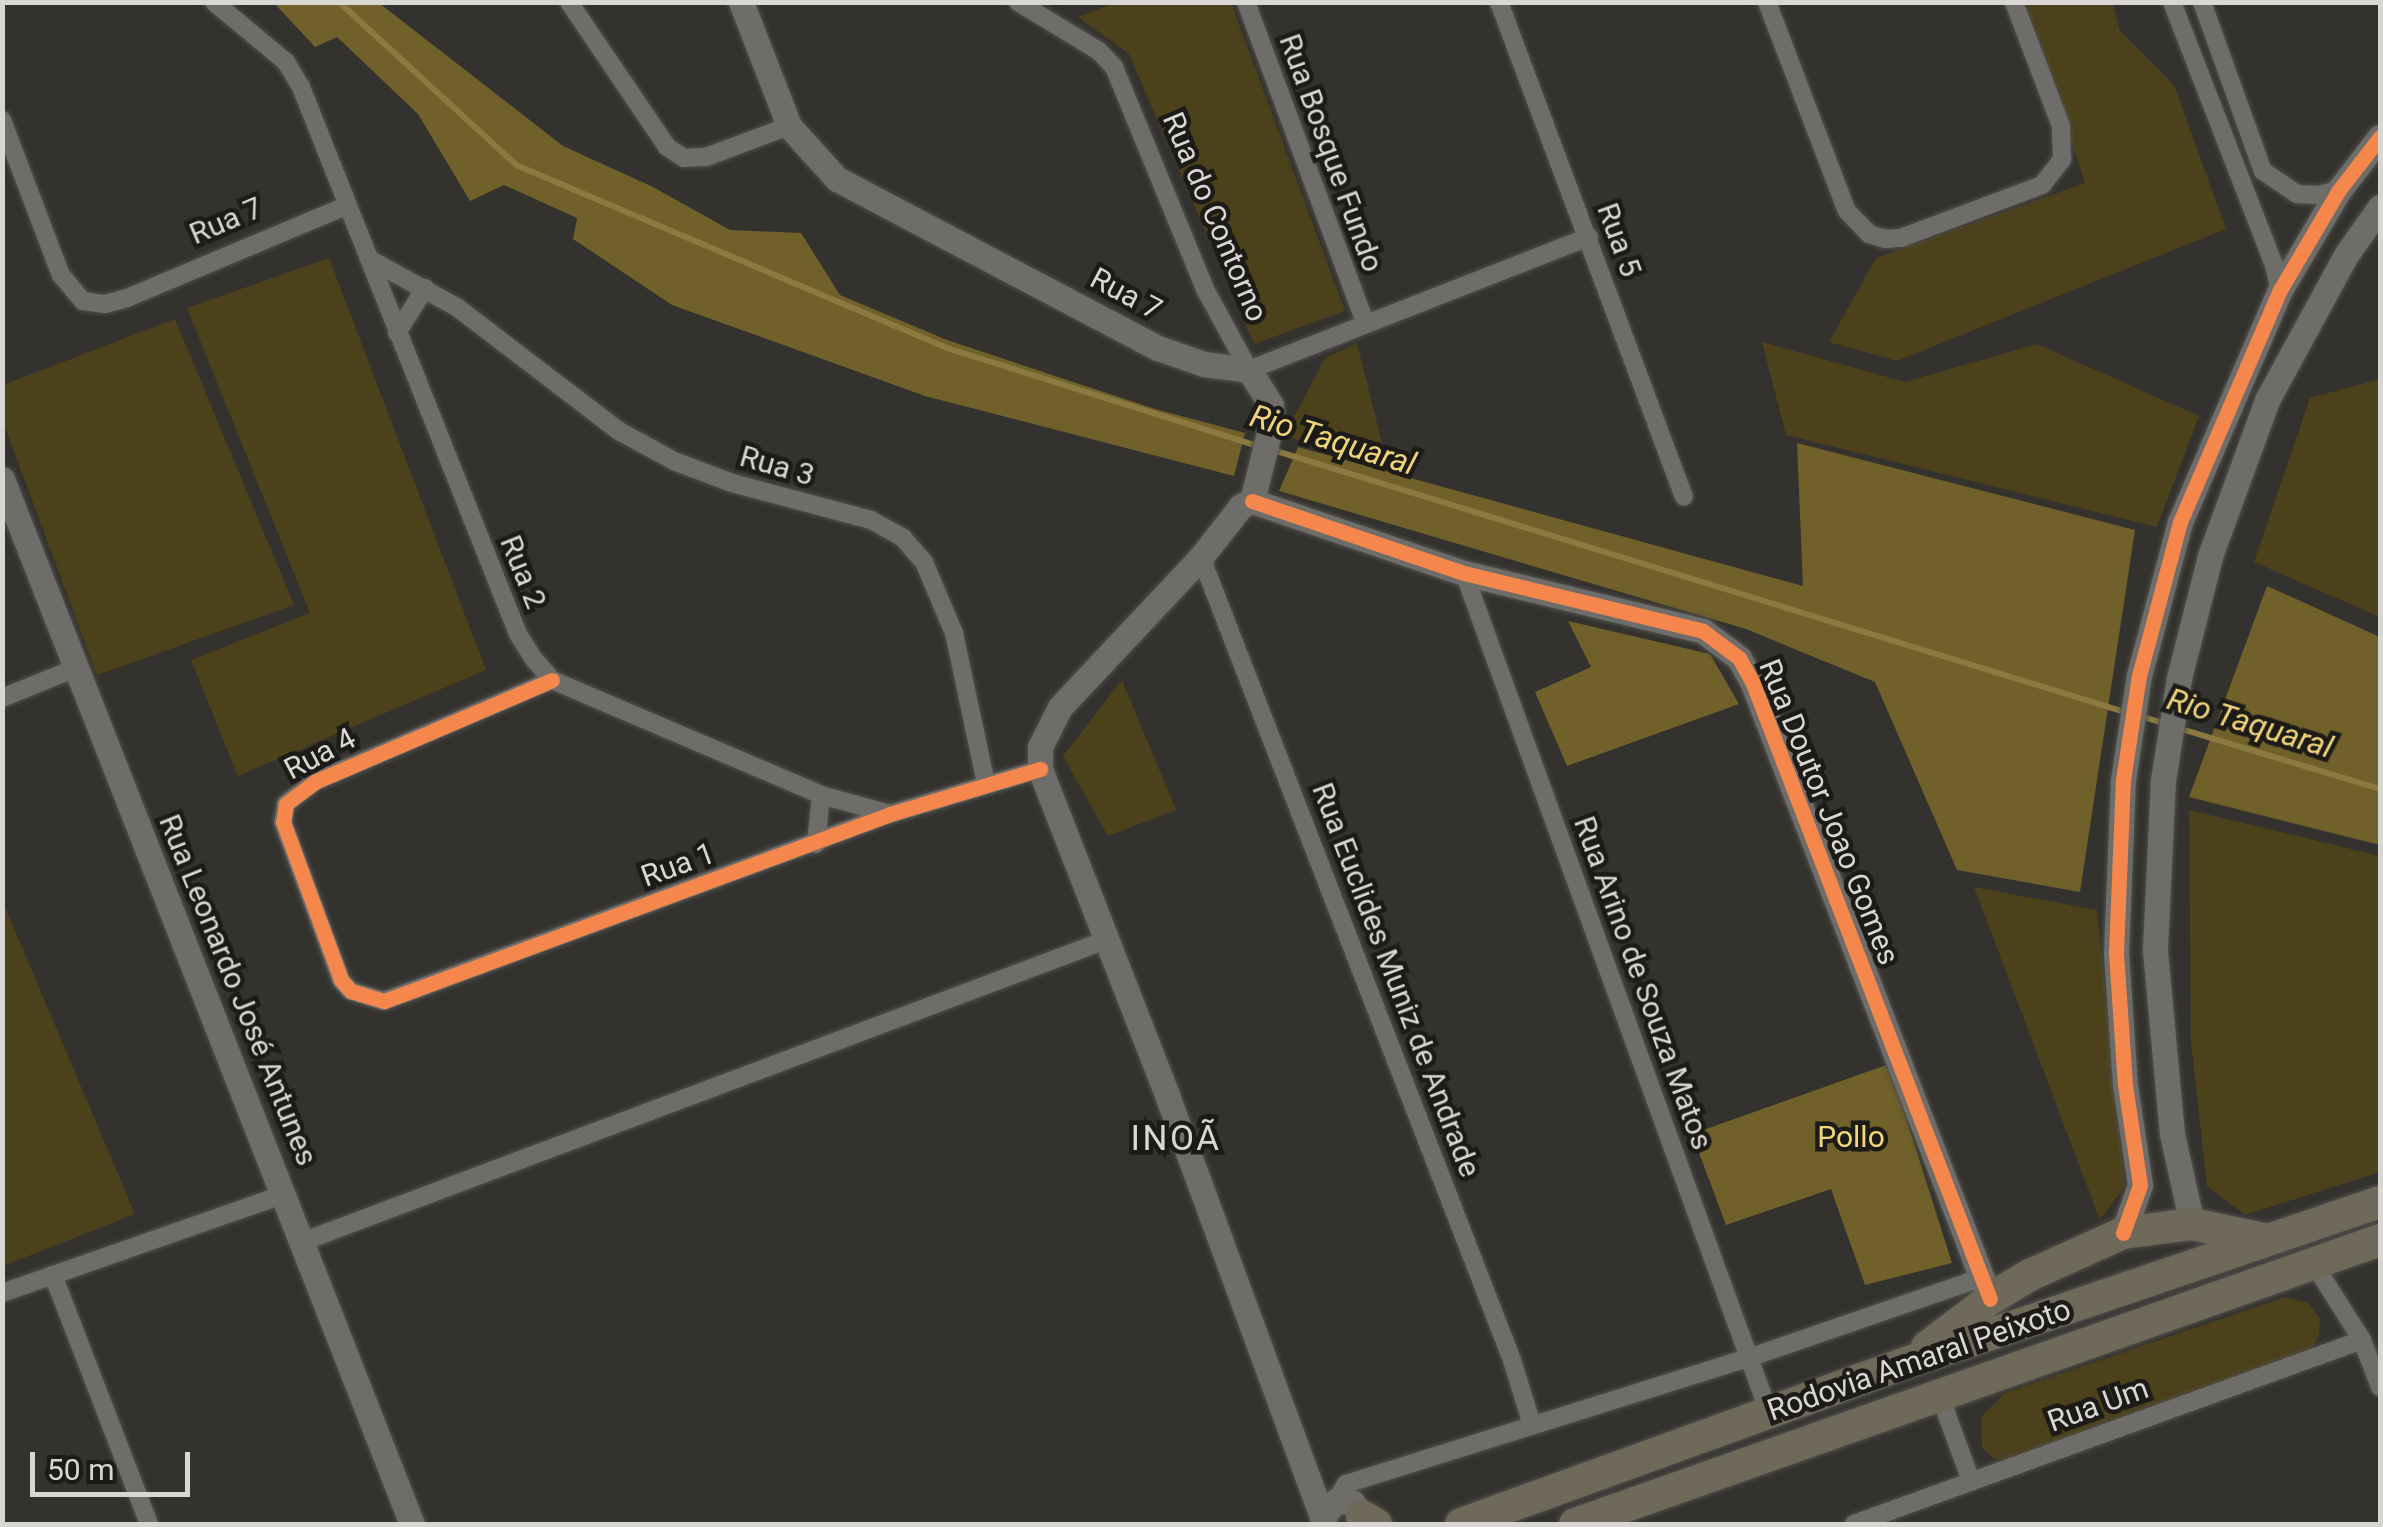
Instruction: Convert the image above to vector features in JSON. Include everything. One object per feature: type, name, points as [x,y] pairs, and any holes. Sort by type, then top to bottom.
[{"type":"highway","name":"Rodovia Amaral Peixoto","points":[[1460,1524],[1903,1364],[2380,1202]]},
{"type":"highway","points":[[1903,1364],[1985,1288],[2030,1275],[2124,1233],[2192,1224],[2270,1240]]},
{"type":"highway","name":"Rodovia Amaral Peixoto","points":[[1575,1524],[2380,1240]]},
{"type":"street","points":[[214,2],[286,62],[302,86],[346,206]]},
{"type":"street","points":[[569,2],[668,147],[684,158],[706,156],[788,126]]},
{"type":"street","name":"Rua 7","points":[[741,2],[788,126],[837,178],[1158,348],[1204,364],[1249,370]]},
{"type":"street","name":"Rua do Contorno","points":[[1018,2],[1099,51],[1114,67],[1206,291],[1271,405],[1272,421],[1253,492]]},
{"type":"street","name":"Rua Bosque Fundo","points":[[1246,2],[1365,322]]},
{"type":"street","name":"Rua 5","points":[[1500,2],[1684,497]]},
{"type":"street","points":[[1766,2],[1846,212],[1870,234],[1885,238],[1901,238],[2042,185],[2062,159],[2062,126],[2014,2]]},
{"type":"street","points":[[2172,2],[2274,265],[2280,290]]},
{"type":"street","points":[[2202,2],[2263,171],[2297,194],[2339,190]]},
{"type":"street","name":"Rua 7","points":[[2,120],[61,275],[83,301],[105,304],[127,298],[346,206]]},
{"type":"street","points":[[2124,1233],[2140,1185],[2125,1085],[2116,953],[2124,780],[2139,676],[2180,522],[2236,388],[2280,290],[2339,190],[2380,137]]},
{"type":"street","name":"Rua 2","points":[[346,206],[518,634],[552,680]]},
{"type":"street","points":[[2192,1224],[2180,1178],[2156,950],[2162,781],[2179,678],[2210,556],[2267,400],[2346,256],[2380,207]]},
{"type":"street","points":[[1249,370],[1589,237]]},
{"type":"street","name":"Rua 3","points":[[369,259],[458,308],[618,431],[674,461],[732,483],[872,520],[903,538],[924,562],[954,633],[986,783]]},
{"type":"street","points":[[397,334],[424,288]]},
{"type":"street","points":[[2236,388],[2267,400]]},
{"type":"street","name":"Rua Leonardo José Antunes","points":[[2,480],[412,1524]]},
{"type":"street","points":[[1253,492],[1201,557],[1060,707],[1040,746],[1040,770],[1302,1456],[1321,1473],[1349,1516]]},
{"type":"street","name":"Rua Doutor Joao Gomes","points":[[1253,492],[1464,573],[1704,630],[1738,658],[1752,681],[1985,1288]]},
{"type":"street","name":"Rua Euclides Muniz de Andrade","points":[[1201,557],[1512,1360],[1532,1425]]},
{"type":"street","name":"Rua Arino de Souza Matos","points":[[1464,573],[1751,1357],[1768,1413]]},
{"type":"street","points":[[2,698],[76,668]]},
{"type":"street","points":[[552,680],[822,795],[890,814]]},
{"type":"street","name":"Rua 4","points":[[342,980],[284,822],[286,804],[316,780],[552,680]]},
{"type":"street","name":"Rua 1","points":[[342,980],[366,999],[384,1001],[890,814],[1040,770]]},
{"type":"street","points":[[816,844],[822,795]]},
{"type":"street","points":[[302,1242],[1106,940]]},
{"type":"street","points":[[2140,1185],[2180,1178]]},
{"type":"street","points":[[2,1294],[284,1194]]},
{"type":"street","points":[[2314,1264],[2362,1340],[2380,1386]]},
{"type":"street","points":[[53,1276],[149,1524]]},
{"type":"street","points":[[1349,1516],[1346,1484],[1985,1288]]},
{"type":"street","name":"Rua Um","points":[[1854,1524],[2362,1340]]},
{"type":"street","points":[[1940,1396],[1971,1481]]},
{"type":"shaded area","points":[[1117,2],[1231,3],[1345,311],[1254,344],[1129,54],[1078,17]]},
{"type":"shaded area","points":[[2026,3],[2113,3],[2120,31],[2174,85],[2226,229],[1897,361],[1829,342],[1876,258],[2085,183]]},
{"type":"shaded area","points":[[329,258],[486,670],[238,776],[191,660],[310,613],[187,308]]},
{"type":"shaded area","points":[[175,319],[294,605],[97,675],[3,422],[3,385]]},
{"type":"shaded area","points":[[1762,342],[1905,382],[2037,344],[2199,416],[2157,527],[1786,435]]},
{"type":"shaded area","points":[[1357,343],[1387,463],[1284,436],[1325,358]]},
{"type":"shaded area","points":[[2380,379],[2380,617],[2254,562],[2310,398]]},
{"type":"shaded area","points":[[1122,680],[1176,810],[1108,836],[1063,756]]},
{"type":"shaded area","points":[[2189,810],[2380,856],[2380,1172],[2245,1215],[2207,1186],[2191,1041]]},
{"type":"shaded area","points":[[1974,887],[2097,910],[2125,1186],[2100,1220]]},
{"type":"shaded area","points":[[2,900],[135,1214],[3,1266],[2,1266]]},
{"type":"shaded area","points":[[2285,1297],[2308,1303],[2320,1319],[2319,1335],[2308,1357],[2015,1465],[1993,1458],[1982,1447],[1981,1417],[2005,1393]]},
{"type":"green space","points":[[274,3],[379,3],[563,146],[653,187],[730,230],[801,233],[840,295],[947,340],[1155,409],[1245,433],[1234,476],[925,396],[672,305],[573,239],[577,218],[504,185],[470,201],[418,114],[337,37],[315,47]]},
{"type":"green space","points":[[1797,443],[2135,530],[2080,892],[1957,870],[1875,682],[1746,629],[1279,491],[1298,447],[1803,586]]},
{"type":"green space","points":[[2267,586],[2380,637],[2380,845],[2189,797]]},
{"type":"green space","points":[[1568,621],[1710,654],[1739,704],[1567,766],[1535,692],[1591,667]]},
{"type":"green space","name":"Pollo","points":[[1889,1064],[1952,1263],[1865,1285],[1831,1189],[1726,1225],[1692,1134]]},
{"type":"waterway","name":"Rio Taquaral","points":[[339,2],[516,165],[950,349],[1258,446]]},
{"type":"waterway","name":"Rio Taquaral","points":[[1270,449],[2128,713]]},
{"type":"waterway","name":"Rio Taquaral","points":[[2140,716],[2166,724]]},
{"type":"waterway","name":"Rio Taquaral","points":[[2178,728],[2380,789]]},
{"type":"cycle path","points":[[2123,1233],[2140,1185],[2125,1085],[2116,953],[2123,780],[2139,676],[2180,522],[2280,290],[2339,190],[2380,137]]},
{"type":"cycle path","points":[[1252,501],[1464,573],[1703,631],[1739,658],[1752,681],[1990,1299]]},
{"type":"cycle path","points":[[552,680],[316,781],[286,804],[283,822],[341,980],[351,991],[384,1001],[890,814],[1040,769]]},
{"type":"district","name":"INOÃ","points":[[1176,1139]]}]
